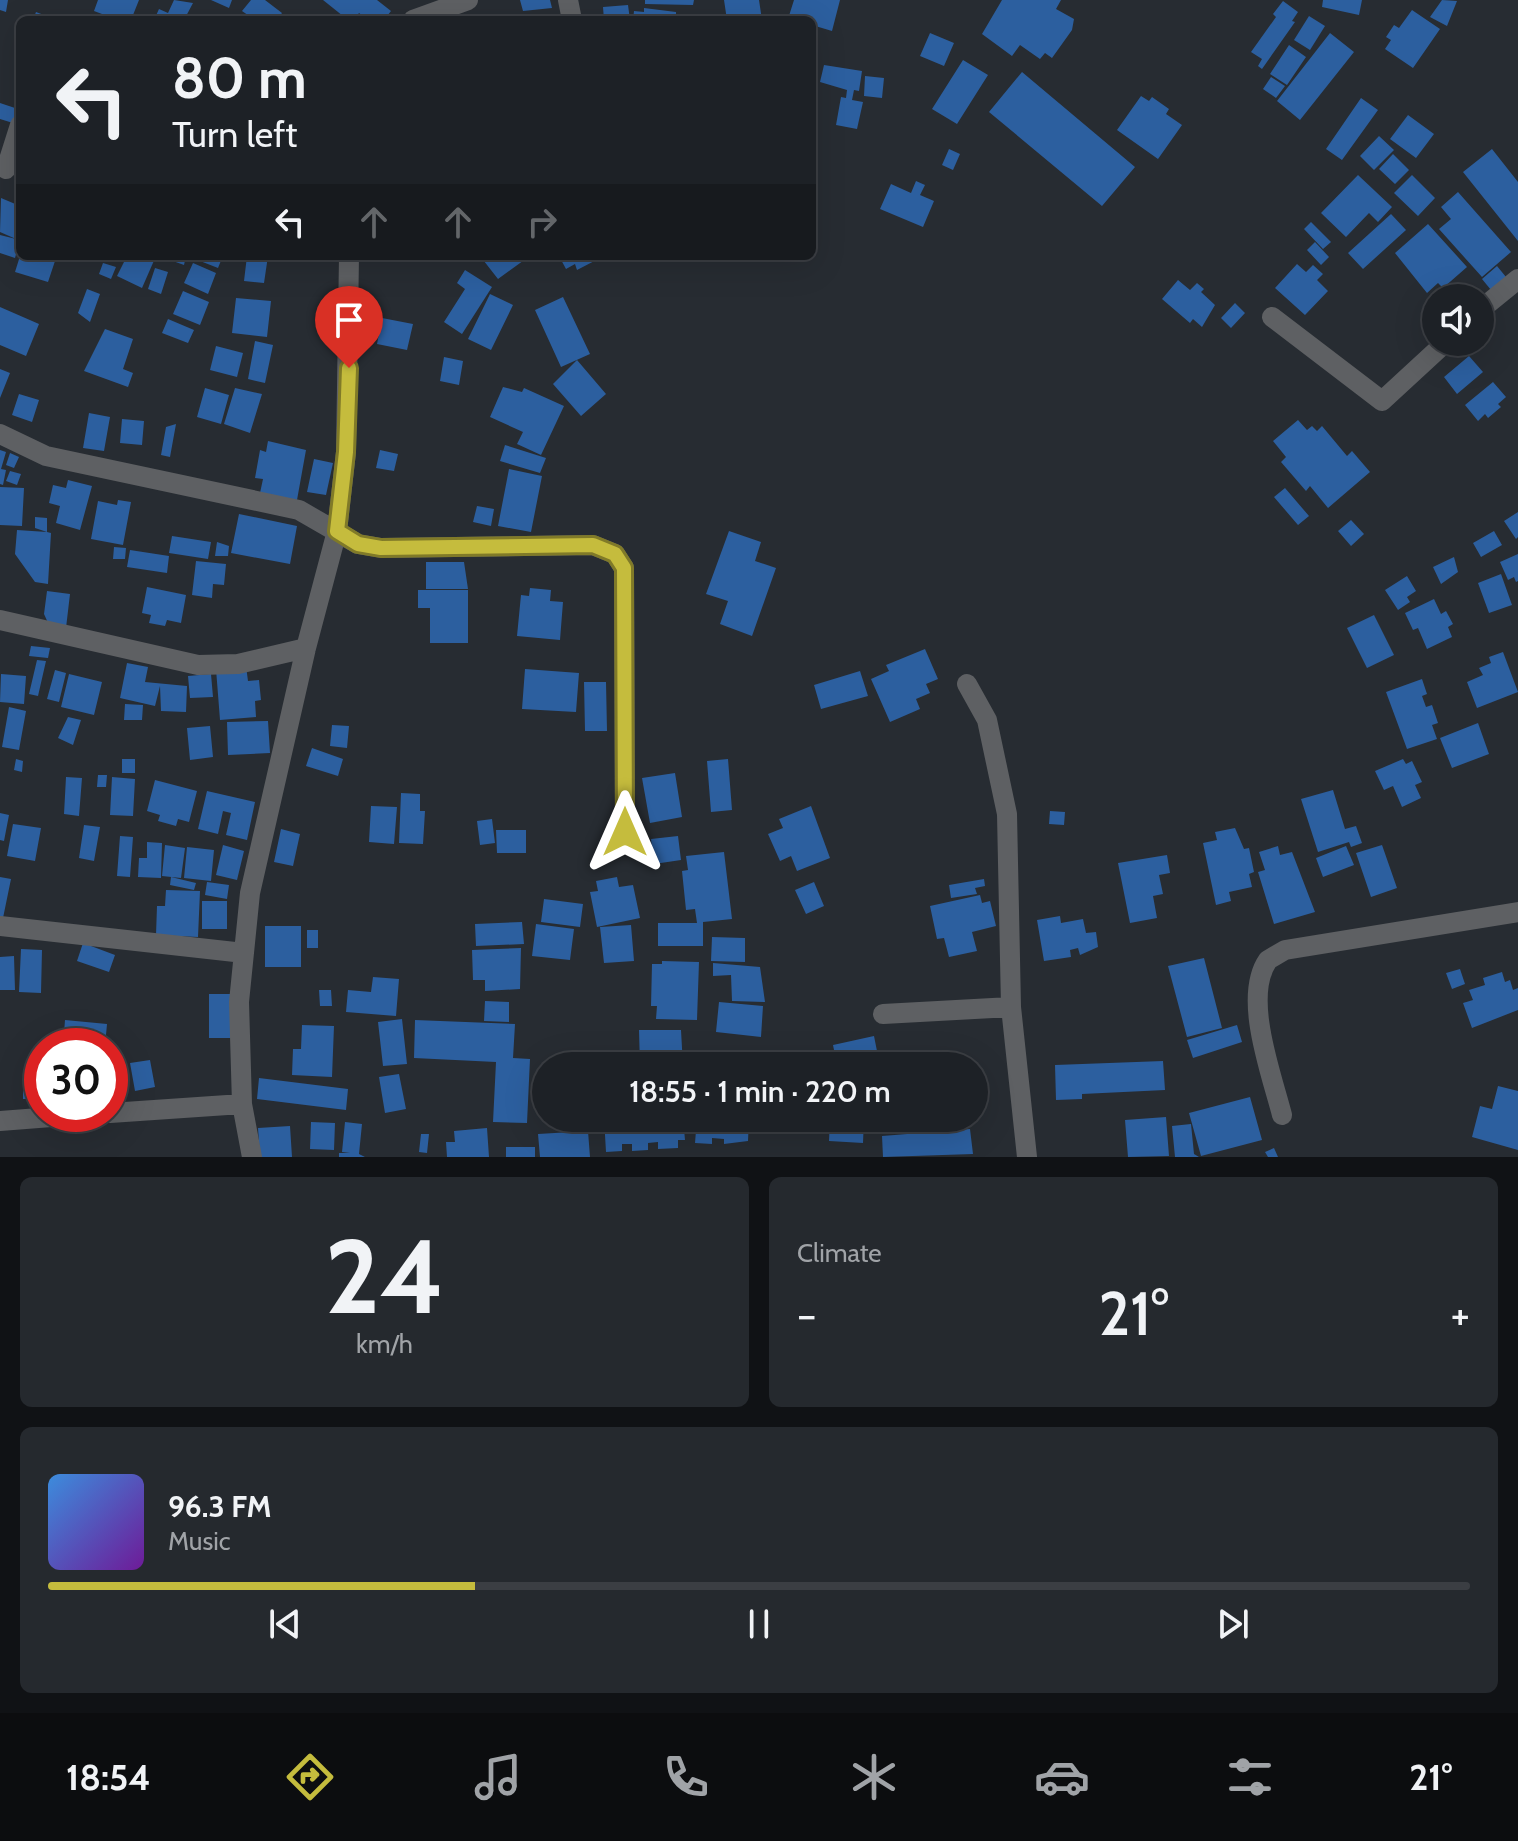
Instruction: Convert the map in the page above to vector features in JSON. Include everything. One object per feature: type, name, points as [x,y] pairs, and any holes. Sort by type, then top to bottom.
[{"type":"street","points":[[424,16],[468,0]]},
{"type":"street","points":[[6,169],[16,138]]},
{"type":"street","points":[[252,1157],[242,1104],[239,1002],[250,893],[306,648],[337,531],[346,452],[349,260]]},
{"type":"street","points":[[1494,299],[1518,279]]},
{"type":"street","points":[[1272,317],[1382,401],[1431,356]]},
{"type":"street","points":[[0,434],[46,456],[299,510],[358,544],[381,548],[593,545],[615,554],[624,568],[625,832]]},
{"type":"street","points":[[0,620],[198,665],[238,664],[306,648]]},
{"type":"street","points":[[967,684],[987,720],[1007,814],[1011,1007],[1027,1157]]},
{"type":"street","points":[[1282,1115],[1260,1023],[1258,998],[1268,960],[1285,950],[1518,912]]},
{"type":"street","points":[[0,926],[244,953]]},
{"type":"street","points":[[883,1014],[1011,1007]]},
{"type":"street","points":[[128,1112],[242,1104]]},
{"type":"street","points":[[0,1121],[24,1119]]},
{"type":"building","points":[[0,0],[8,0],[6,12],[0,10]]},
{"type":"building","points":[[98,0],[139,0],[133,16],[101,16],[94,11]]},
{"type":"building","points":[[174,0],[193,3],[186,16],[156,16],[159,9],[168,13]]},
{"type":"building","points":[[211,0],[232,0],[229,8]]},
{"type":"building","points":[[251,0],[265,0],[282,13],[280,16],[249,16],[242,11]]},
{"type":"building","points":[[323,0],[377,0],[391,11],[387,16],[363,16],[359,13],[357,16],[343,16]]},
{"type":"building","points":[[520,0],[550,0],[552,8],[523,11]]},
{"type":"building","points":[[645,0],[694,0],[693,5],[645,4]]},
{"type":"building","points":[[724,0],[759,0],[761,16],[726,16]]},
{"type":"building","points":[[794,0],[840,0],[832,31],[816,26],[816,16],[789,16]]},
{"type":"building","points":[[1002,0],[1061,0],[1056,9],[1074,19],[1072,30],[1052,58],[1045,53],[1040,59],[1020,45],[1012,56],[982,34]]},
{"type":"building","points":[[1323,0],[1362,0],[1359,15],[1322,7]]},
{"type":"building","points":[[1442,0],[1457,1],[1447,26],[1430,17]]},
{"type":"building","points":[[1283,1],[1298,12],[1292,21],[1295,22],[1262,69],[1258,66],[1262,59],[1251,52],[1276,17],[1273,14]]},
{"type":"building","points":[[628,5],[629,16],[604,16],[603,7]]},
{"type":"building","points":[[644,8],[676,12],[676,16],[633,16],[634,11],[644,12]]},
{"type":"building","points":[[1412,10],[1440,29],[1413,68],[1385,49],[1391,40],[1386,37],[1394,25],[1399,28]]},
{"type":"building","points":[[1309,16],[1325,26],[1310,50],[1294,40]]},
{"type":"building","points":[[930,33],[954,43],[944,66],[920,56]]},
{"type":"building","points":[[1330,33],[1354,52],[1300,120],[1277,101]]},
{"type":"building","points":[[1289,45],[1306,57],[1287,85],[1270,74]]},
{"type":"building","points":[[963,60],[988,75],[957,124],[932,109]]},
{"type":"building","points":[[824,65],[862,71],[859,91],[854,90],[852,100],[863,102],[857,129],[836,125],[841,97],[846,98],[847,90],[820,82]]},
{"type":"building","points":[[1022,72],[1135,167],[1102,206],[989,112]]},
{"type":"building","points":[[865,76],[884,78],[882,98],[864,96]]},
{"type":"building","points":[[1271,77],[1285,86],[1276,98],[1263,89]]},
{"type":"building","points":[[1141,96],[1149,101],[1152,97],[1169,109],[1166,114],[1182,125],[1158,159],[1117,130]]},
{"type":"building","points":[[1361,98],[1378,110],[1342,160],[1326,149]]},
{"type":"building","points":[[0,103],[16,108],[13,123],[0,119]]},
{"type":"building","points":[[1408,115],[1434,134],[1416,158],[1390,139]]},
{"type":"building","points":[[1379,136],[1394,150],[1374,170],[1360,156]]},
{"type":"building","points":[[949,149],[960,154],[953,170],[942,165]]},
{"type":"building","points":[[1492,149],[1518,182],[1518,241],[1463,172]]},
{"type":"building","points":[[1393,154],[1409,170],[1395,184],[1379,169]]},
{"type":"building","points":[[1358,175],[1392,207],[1378,222],[1369,213],[1346,237],[1321,213]]},
{"type":"building","points":[[1412,175],[1435,198],[1418,216],[1394,193]]},
{"type":"building","points":[[916,181],[925,185],[920,195],[934,201],[923,227],[880,209],[891,184],[911,193]]},
{"type":"building","points":[[1458,192],[1511,252],[1482,277],[1439,229],[1451,219],[1441,207]]},
{"type":"building","points":[[1,198],[16,204],[16,239],[0,232]]},
{"type":"building","points":[[1391,214],[1406,230],[1363,269],[1348,253]]},
{"type":"building","points":[[1311,222],[1331,242],[1323,249],[1304,229]]},
{"type":"building","points":[[1428,224],[1467,267],[1448,284],[1422,284],[1422,287],[1395,253]]},
{"type":"building","points":[[0,235],[16,239],[15,258],[0,253]]},
{"type":"building","points":[[1315,242],[1329,257],[1321,265],[1307,250]]},
{"type":"building","points":[[19,260],[55,260],[48,282],[15,272]]},
{"type":"building","points":[[125,260],[154,260],[142,288],[117,276]]},
{"type":"building","points":[[198,260],[221,260],[218,268]]},
{"type":"building","points":[[247,260],[267,260],[264,283],[244,281]]},
{"type":"building","points":[[483,260],[524,260],[498,279]]},
{"type":"building","points":[[561,260],[596,260],[577,270],[575,264],[566,269]]},
{"type":"building","points":[[103,263],[116,267],[111,279],[99,274]]},
{"type":"building","points":[[193,263],[216,273],[208,294],[184,283]]},
{"type":"building","points":[[1297,264],[1306,272],[1313,265],[1323,274],[1317,280],[1328,291],[1305,315],[1275,288]]},
{"type":"building","points":[[1497,266],[1506,277],[1494,287],[1494,284],[1486,284],[1482,279]]},
{"type":"building","points":[[155,268],[168,272],[161,294],[148,289]]},
{"type":"building","points":[[465,270],[492,287],[462,334],[444,322],[465,289],[457,283]]},
{"type":"building","points":[[1178,280],[1190,290],[1197,283],[1204,289],[1201,292],[1215,305],[1202,327],[1193,319],[1190,323],[1162,299]]},
{"type":"building","points":[[87,289],[100,294],[90,322],[78,313]]},
{"type":"building","points":[[183,291],[209,302],[200,325],[173,314]]},
{"type":"building","points":[[490,294],[513,305],[491,350],[468,339]]},
{"type":"building","points":[[563,297],[590,354],[561,367],[535,310]]},
{"type":"building","points":[[236,298],[271,301],[267,337],[232,333]]},
{"type":"building","points":[[1235,303],[1245,313],[1231,328],[1221,318]]},
{"type":"building","points":[[0,307],[39,324],[26,356],[0,345]]},
{"type":"building","points":[[382,318],[413,324],[407,350],[377,344]]},
{"type":"building","points":[[168,319],[194,330],[188,343],[162,333]]},
{"type":"building","points":[[105,329],[133,339],[123,369],[133,373],[128,387],[84,371]]},
{"type":"building","points":[[255,341],[273,345],[265,383],[248,379]]},
{"type":"building","points":[[216,346],[243,353],[237,377],[210,370]]},
{"type":"building","points":[[1469,356],[1483,372],[1457,394],[1444,377]]},
{"type":"building","points":[[444,357],[463,361],[459,385],[440,381]]},
{"type":"building","points":[[577,360],[606,394],[581,416],[553,384]]},
{"type":"building","points":[[0,369],[10,373],[0,398]]},
{"type":"building","points":[[1493,382],[1506,397],[1498,404],[1501,407],[1488,418],[1485,414],[1478,421],[1465,405]]},
{"type":"building","points":[[503,387],[522,392],[524,388],[564,406],[541,455],[517,444],[523,432],[490,417]]},
{"type":"building","points":[[205,388],[229,395],[221,424],[197,417]]},
{"type":"building","points":[[235,388],[262,394],[250,433],[224,424]]},
{"type":"building","points":[[19,394],[39,400],[32,422],[12,415]]},
{"type":"building","points":[[89,413],[110,417],[104,451],[83,448]]},
{"type":"building","points":[[122,419],[144,421],[142,445],[120,443]]},
{"type":"building","points":[[1298,420],[1307,430],[1312,426],[1317,431],[1322,426],[1347,456],[1352,451],[1370,472],[1328,508],[1310,486],[1306,491],[1281,462],[1286,457],[1273,441]]},
{"type":"building","points":[[176,424],[170,457],[161,455],[166,427]]},
{"type":"building","points":[[268,441],[306,450],[297,500],[260,493],[263,479],[255,478],[260,450],[266,452]]},
{"type":"building","points":[[505,445],[546,458],[540,473],[500,461]]},
{"type":"building","points":[[0,450],[6,452],[1,469],[6,470],[3,485],[0,484]]},
{"type":"building","points":[[380,450],[398,454],[394,471],[376,468]]},
{"type":"building","points":[[10,453],[19,457],[14,468],[6,465]]},
{"type":"building","points":[[314,459],[333,463],[326,495],[307,492]]},
{"type":"building","points":[[509,469],[542,476],[531,532],[498,526]]},
{"type":"building","points":[[10,471],[21,474],[17,485],[6,481]]},
{"type":"building","points":[[68,480],[92,486],[80,530],[56,523],[60,506],[49,503],[53,485],[66,488]]},
{"type":"building","points":[[0,487],[24,488],[22,526],[0,525]]},
{"type":"building","points":[[1285,488],[1309,516],[1298,525],[1274,497]]},
{"type":"building","points":[[118,500],[131,502],[123,545],[91,539],[98,501],[117,505]]},
{"type":"building","points":[[477,506],[494,509],[491,526],[473,522]]},
{"type":"building","points":[[1518,512],[1518,537],[1516,539],[1504,521]]},
{"type":"building","points":[[239,514],[297,526],[290,564],[231,553]]},
{"type":"building","points":[[35,517],[47,518],[47,532],[35,528]]},
{"type":"building","points":[[1351,520],[1364,534],[1351,546],[1338,531]]},
{"type":"building","points":[[17,530],[51,533],[48,584],[35,582],[15,554]]},
{"type":"building","points":[[729,531],[761,542],[755,561],[776,568],[752,636],[720,624],[728,601],[706,594]]},
{"type":"building","points":[[1494,531],[1502,545],[1481,557],[1473,543]]},
{"type":"building","points":[[172,536],[211,542],[208,559],[169,553]]},
{"type":"building","points":[[217,542],[229,546],[228,556],[215,556]]},
{"type":"building","points":[[114,547],[126,548],[125,559],[113,559]]},
{"type":"building","points":[[130,550],[169,556],[167,573],[127,567]]},
{"type":"building","points":[[1518,554],[1516,582],[1514,577],[1508,580],[1500,562]]},
{"type":"building","points":[[1454,557],[1458,572],[1441,584],[1433,567]]},
{"type":"building","points":[[196,561],[226,564],[224,585],[213,584],[212,598],[192,595]]},
{"type":"building","points":[[426,562],[464,562],[468,589],[426,589]]},
{"type":"building","points":[[1501,574],[1512,605],[1489,613],[1478,583]]},
{"type":"building","points":[[1407,576],[1416,591],[1407,597],[1410,602],[1398,610],[1385,590]]},
{"type":"building","points":[[147,587],[186,595],[181,623],[167,620],[165,626],[149,623],[151,615],[142,613]]},
{"type":"building","points":[[530,588],[551,590],[550,601],[563,602],[560,640],[517,636],[521,595],[529,596]]},
{"type":"building","points":[[418,590],[468,590],[468,643],[430,643],[430,608],[418,608]]},
{"type":"building","points":[[47,591],[70,594],[66,628],[49,625],[44,614]]},
{"type":"building","points":[[1434,599],[1441,614],[1446,611],[1453,624],[1448,627],[1452,637],[1427,649],[1418,628],[1413,630],[1405,613]]},
{"type":"building","points":[[1374,615],[1394,655],[1367,668],[1347,628]]},
{"type":"building","points":[[31,646],[50,648],[48,658],[29,656]]},
{"type":"building","points":[[925,649],[938,679],[926,684],[930,693],[916,699],[920,709],[890,722],[871,679],[889,671],[886,665]]},
{"type":"building","points":[[1503,652],[1518,692],[1477,708],[1467,682],[1483,675],[1479,668],[1491,663],[1489,657]]},
{"type":"building","points":[[37,660],[46,661],[38,696],[29,694]]},
{"type":"building","points":[[127,663],[148,667],[145,682],[187,686],[186,712],[161,711],[160,686],[155,706],[120,698]]},
{"type":"building","points":[[246,666],[248,681],[259,680],[261,700],[255,701],[256,717],[220,720],[216,669]]},
{"type":"building","points":[[525,669],[579,673],[576,712],[522,709]]},
{"type":"building","points":[[55,670],[66,673],[59,702],[47,699]]},
{"type":"building","points":[[860,671],[868,696],[821,709],[814,685]]},
{"type":"building","points":[[1,674],[26,676],[24,704],[0,702]]},
{"type":"building","points":[[69,674],[102,682],[94,715],[61,707]]},
{"type":"building","points":[[211,674],[213,697],[190,698],[188,676]]},
{"type":"building","points":[[1422,679],[1427,694],[1422,696],[1426,707],[1432,705],[1438,723],[1432,725],[1437,739],[1407,749],[1386,692]]},
{"type":"building","points":[[584,682],[606,682],[607,731],[585,731]]},
{"type":"building","points":[[125,704],[143,705],[142,720],[124,720]]},
{"type":"building","points":[[9,707],[26,711],[19,750],[2,747]]},
{"type":"building","points":[[68,717],[81,720],[73,745],[58,738]]},
{"type":"building","points":[[268,721],[270,753],[228,755],[227,722]]},
{"type":"building","points":[[1478,723],[1489,754],[1452,768],[1440,738]]},
{"type":"building","points":[[332,725],[349,726],[347,748],[330,746]]},
{"type":"building","points":[[210,726],[213,757],[190,760],[187,728]]},
{"type":"building","points":[[312,748],[343,759],[338,776],[306,766]]},
{"type":"building","points":[[16,759],[23,761],[22,772],[14,770]]},
{"type":"building","points":[[122,759],[135,759],[135,773],[122,773]]},
{"type":"building","points":[[728,759],[732,810],[711,812],[707,761]]},
{"type":"building","points":[[1403,759],[1406,764],[1412,761],[1422,782],[1415,785],[1421,798],[1402,807],[1393,786],[1384,790],[1375,771]]},
{"type":"building","points":[[675,773],[682,817],[650,823],[642,778]]},
{"type":"building","points":[[98,775],[107,775],[106,787],[97,787]]},
{"type":"building","points":[[66,777],[82,778],[79,816],[64,814]]},
{"type":"building","points":[[112,777],[135,779],[133,816],[110,815]]},
{"type":"building","points":[[155,780],[197,791],[189,822],[178,819],[176,826],[158,821],[160,815],[147,811]]},
{"type":"building","points":[[1333,790],[1345,829],[1356,826],[1362,843],[1351,847],[1349,842],[1318,852],[1301,799]]},
{"type":"building","points":[[207,791],[255,802],[247,840],[226,835],[231,813],[223,811],[218,834],[198,829]]},
{"type":"building","points":[[401,793],[420,794],[420,811],[425,811],[423,844],[399,843]]},
{"type":"building","points":[[371,806],[397,807],[394,844],[369,842]]},
{"type":"building","points":[[811,806],[830,858],[797,871],[791,856],[780,861],[768,834],[783,828],[779,819]]},
{"type":"building","points":[[1050,811],[1065,812],[1064,825],[1049,824]]},
{"type":"building","points":[[0,813],[9,815],[4,841],[0,840]]},
{"type":"building","points":[[492,819],[495,843],[480,845],[477,821]]},
{"type":"building","points":[[13,824],[41,828],[35,861],[7,856]]},
{"type":"building","points":[[84,825],[100,827],[94,861],[79,858]]},
{"type":"building","points":[[1235,828],[1244,849],[1249,848],[1254,872],[1249,874],[1252,887],[1229,892],[1231,901],[1216,905],[1203,843],[1217,840],[1215,832]]},
{"type":"building","points":[[281,829],[300,834],[293,866],[274,862]]},
{"type":"building","points":[[496,830],[526,830],[526,853],[497,853]]},
{"type":"building","points":[[120,836],[133,837],[130,877],[117,876]]},
{"type":"building","points":[[678,836],[681,860],[654,864],[651,839]]},
{"type":"building","points":[[147,842],[162,843],[161,878],[138,877],[139,858],[147,858]]},
{"type":"building","points":[[165,845],[185,848],[181,878],[162,876]]},
{"type":"building","points":[[223,845],[244,851],[237,880],[216,875]]},
{"type":"building","points":[[1382,845],[1397,888],[1371,897],[1356,853]]},
{"type":"building","points":[[1278,846],[1280,855],[1292,852],[1315,912],[1274,924],[1258,872],[1265,870],[1259,852]]},
{"type":"building","points":[[1346,846],[1354,865],[1323,877],[1316,858]]},
{"type":"building","points":[[187,847],[214,850],[211,881],[184,878]]},
{"type":"building","points":[[724,852],[732,919],[703,922],[703,946],[658,946],[658,923],[697,923],[695,909],[686,910],[682,871],[688,870],[686,856]]},
{"type":"building","points":[[1167,855],[1170,873],[1159,875],[1163,894],[1153,896],[1157,918],[1130,923],[1118,863]]},
{"type":"building","points":[[0,877],[11,879],[3,918],[0,917]]},
{"type":"building","points":[[171,877],[196,883],[194,890],[170,885]]},
{"type":"building","points":[[617,877],[619,887],[633,885],[640,918],[597,927],[590,892],[598,891],[596,881]]},
{"type":"building","points":[[984,879],[985,886],[975,888],[977,894],[951,898],[949,885]]},
{"type":"building","points":[[207,882],[229,885],[227,899],[205,895]]},
{"type":"building","points":[[814,882],[824,906],[806,914],[795,890]]},
{"type":"building","points":[[166,890],[200,891],[198,937],[156,935],[157,906],[165,906]]},
{"type":"building","points":[[980,895],[982,903],[990,901],[996,926],[972,932],[977,951],[949,957],[944,938],[937,939],[930,906]]},
{"type":"building","points":[[544,899],[583,904],[580,927],[541,922]]},
{"type":"building","points":[[202,901],[227,901],[227,929],[202,929]]},
{"type":"building","points":[[1060,916],[1061,923],[1083,919],[1086,933],[1096,932],[1098,947],[1080,955],[1078,948],[1070,950],[1071,957],[1044,961],[1037,920]]},
{"type":"building","points":[[522,922],[524,944],[476,946],[475,924]]},
{"type":"building","points":[[536,924],[574,929],[570,960],[532,956]]},
{"type":"building","points":[[631,925],[634,961],[604,963],[600,927]]},
{"type":"building","points":[[265,926],[301,926],[301,967],[265,967]]},
{"type":"building","points":[[307,930],[318,930],[318,948],[307,948]]},
{"type":"building","points":[[712,937],[745,938],[745,962],[711,961]]},
{"type":"building","points":[[83,943],[115,955],[109,972],[77,961]]},
{"type":"building","points":[[521,948],[520,989],[485,991],[485,980],[473,980],[472,950]]},
{"type":"building","points":[[21,949],[42,950],[41,993],[19,992]]},
{"type":"building","points":[[14,956],[15,990],[0,990],[0,957]]},
{"type":"building","points":[[1204,958],[1222,1028],[1187,1037],[1168,966]]},
{"type":"building","points":[[662,961],[699,962],[697,1020],[656,1019],[657,1006],[651,1006],[652,964],[662,964]]},
{"type":"building","points":[[713,963],[760,967],[765,1002],[732,1001],[731,975],[713,976]]},
{"type":"building","points":[[1460,969],[1465,984],[1452,989],[1446,973]]},
{"type":"building","points":[[1502,972],[1505,982],[1510,980],[1513,990],[1518,988],[1518,1010],[1472,1028],[1463,1003],[1473,1000],[1469,990],[1485,985],[1483,978]]},
{"type":"building","points":[[373,977],[399,979],[396,1016],[346,1012],[348,990],[371,992]]},
{"type":"building","points":[[319,990],[331,990],[332,1006],[320,1006]]},
{"type":"building","points":[[209,994],[231,994],[231,1038],[209,1038]]},
{"type":"building","points":[[485,1001],[509,1002],[509,1022],[484,1021]]},
{"type":"building","points":[[719,1002],[763,1006],[761,1037],[716,1032]]},
{"type":"building","points":[[402,1019],[407,1064],[383,1066],[378,1022]]},
{"type":"building","points":[[65,1020],[107,1024],[107,1028],[64,1028]]},
{"type":"building","points":[[415,1020],[515,1024],[513,1058],[530,1059],[527,1123],[493,1122],[496,1062],[414,1058]]},
{"type":"building","points":[[302,1025],[334,1026],[332,1077],[292,1075],[293,1049],[301,1049]]},
{"type":"building","points":[[1237,1025],[1242,1042],[1193,1058],[1187,1040]]},
{"type":"building","points":[[639,1030],[681,1030],[682,1052],[640,1052]]},
{"type":"building","points":[[874,1036],[877,1052],[834,1052],[833,1045]]},
{"type":"building","points":[[150,1060],[155,1087],[135,1091],[130,1063]]},
{"type":"building","points":[[1163,1061],[1165,1090],[1082,1094],[1082,1099],[1056,1100],[1055,1065]]},
{"type":"building","points":[[399,1074],[406,1109],[385,1113],[379,1077]]},
{"type":"building","points":[[259,1078],[348,1089],[346,1110],[257,1099]]},
{"type":"building","points":[[1498,1086],[1518,1091],[1518,1150],[1472,1137],[1480,1106],[1492,1109]]},
{"type":"building","points":[[1250,1097],[1262,1140],[1201,1156],[1189,1113]]},
{"type":"building","points":[[1166,1117],[1169,1156],[1128,1157],[1125,1120]]},
{"type":"building","points":[[311,1122],[335,1123],[334,1150],[310,1149]]},
{"type":"building","points":[[345,1122],[362,1124],[359,1154],[365,1157],[339,1157],[339,1153],[350,1153],[342,1152]]},
{"type":"building","points":[[1191,1124],[1194,1154],[1199,1157],[1175,1157],[1172,1126]]},
{"type":"building","points":[[290,1126],[292,1157],[260,1157],[258,1128]]},
{"type":"building","points":[[487,1128],[489,1157],[447,1157],[446,1142],[455,1142],[454,1131]]},
{"type":"building","points":[[588,1132],[590,1157],[540,1157],[538,1134]]},
{"type":"building","points":[[605,1132],[684,1132],[685,1140],[678,1140],[678,1148],[658,1149],[658,1142],[648,1143],[648,1150],[632,1151],[632,1144],[622,1144],[622,1151],[606,1152]]},
{"type":"building","points":[[696,1132],[748,1132],[748,1141],[724,1144],[724,1139],[712,1138],[712,1144],[695,1143]]},
{"type":"building","points":[[829,1132],[863,1132],[863,1143],[829,1141]]},
{"type":"building","points":[[970,1132],[973,1154],[883,1157],[882,1136]]},
{"type":"building","points":[[421,1134],[429,1134],[427,1153],[419,1152]]},
{"type":"building","points":[[506,1147],[535,1147],[535,1157],[506,1157]]},
{"type":"building","points":[[1274,1148],[1278,1157],[1268,1157],[1265,1152]]},
{"type":"route","points":[[349,368],[346,452],[337,531],[358,544],[381,548],[593,545],[615,554],[624,568],[625,832]]}]
